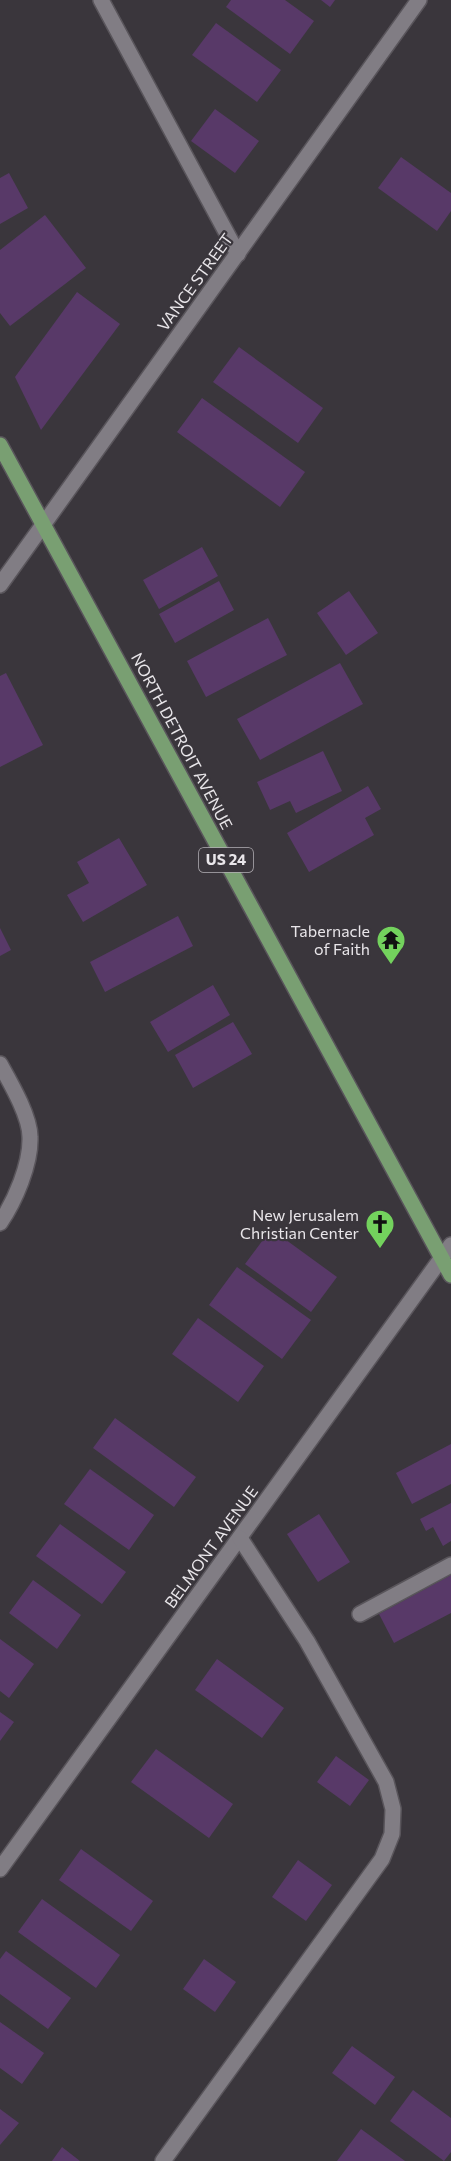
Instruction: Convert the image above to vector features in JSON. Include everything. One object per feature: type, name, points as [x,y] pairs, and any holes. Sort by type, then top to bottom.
[{"type":"main road","name":"NORTH DETROIT AVENUE","points":[[0,445],[451,1275]]},
{"type":"street","points":[[101,0],[238,254]]},
{"type":"street","name":"VANCE STREET","points":[[0,585],[419,0]]},
{"type":"street","points":[[0,1064],[19,1099],[30,1136],[25,1169],[16,1196],[0,1223]]},
{"type":"street","name":"BELMONT AVENUE","points":[[0,1869],[451,1245]]},
{"type":"street","points":[[162,2161],[382,1859],[392,1834],[393,1809],[386,1782],[307,1641],[240,1538]]},
{"type":"street","points":[[360,1614],[451,1564]]},
{"type":"building","points":[[231,0],[285,0],[314,21],[290,54],[226,7]]},
{"type":"building","points":[[321,0],[335,0],[330,7]]},
{"type":"building","points":[[216,23],[281,70],[257,102],[192,55]]},
{"type":"building","points":[[215,109],[259,141],[235,173],[191,141]]},
{"type":"building","points":[[401,157],[451,193],[451,211],[437,231],[378,188]]},
{"type":"building","points":[[9,173],[28,208],[0,224],[0,178]]},
{"type":"building","points":[[45,215],[86,268],[10,326],[0,313],[0,250]]},
{"type":"building","points":[[77,292],[120,324],[41,430],[15,377]]},
{"type":"building","points":[[239,347],[323,408],[298,443],[213,382]]},
{"type":"building","points":[[202,398],[305,472],[280,507],[177,432]]},
{"type":"building","points":[[202,547],[218,576],[159,609],[143,580]]},
{"type":"building","points":[[219,581],[234,610],[175,643],[159,614]]},
{"type":"building","points":[[349,591],[378,633],[346,655],[317,613]]},
{"type":"building","points":[[268,618],[287,655],[206,697],[187,661]]},
{"type":"building","points":[[340,663],[363,704],[260,760],[237,719]]},
{"type":"building","points":[[6,673],[43,745],[0,767],[0,676]]},
{"type":"building","points":[[323,751],[342,791],[296,813],[290,801],[270,810],[257,782]]},
{"type":"building","points":[[368,786],[381,809],[365,818],[374,835],[309,872],[287,833]]},
{"type":"building","points":[[119,838],[147,885],[83,922],[67,895],[89,883],[77,862]]},
{"type":"building","points":[[178,916],[193,946],[105,992],[90,962]]},
{"type":"building","points":[[0,928],[11,950],[0,956]]},
{"type":"building","points":[[213,985],[230,1015],[168,1052],[150,1022]]},
{"type":"building","points":[[233,1022],[252,1054],[193,1088],[175,1055]]},
{"type":"building","points":[[271,1229],[337,1277],[311,1312],[245,1264]]},
{"type":"building","points":[[237,1267],[311,1320],[282,1359],[209,1305]]},
{"type":"building","points":[[198,1318],[264,1366],[238,1402],[172,1354]]},
{"type":"building","points":[[115,1418],[196,1477],[174,1507],[93,1448]]},
{"type":"building","points":[[451,1444],[451,1484],[412,1504],[396,1473]]},
{"type":"building","points":[[90,1469],[154,1515],[129,1550],[64,1504]]},
{"type":"building","points":[[451,1503],[451,1541],[443,1546],[433,1527],[426,1531],[420,1519]]},
{"type":"building","points":[[319,1514],[350,1562],[318,1582],[287,1534]]},
{"type":"building","points":[[60,1524],[126,1572],[102,1604],[36,1556]]},
{"type":"building","points":[[451,1575],[451,1613],[394,1643],[379,1614]]},
{"type":"building","points":[[33,1580],[81,1615],[57,1649],[9,1613]]},
{"type":"building","points":[[0,1639],[34,1664],[9,1698],[0,1691]]},
{"type":"building","points":[[217,1659],[284,1708],[262,1738],[195,1690]]},
{"type":"building","points":[[0,1712],[14,1722],[0,1741]]},
{"type":"building","points":[[156,1749],[233,1804],[209,1838],[131,1782]]},
{"type":"building","points":[[336,1756],[369,1780],[350,1806],[317,1782]]},
{"type":"building","points":[[81,1849],[153,1901],[131,1931],[59,1880]]},
{"type":"building","points":[[298,1860],[332,1885],[306,1921],[272,1897]]},
{"type":"building","points":[[42,1899],[120,1955],[96,1988],[18,1932]]},
{"type":"building","points":[[6,1951],[71,1998],[48,2029],[0,1994],[0,1959]]},
{"type":"building","points":[[204,1959],[236,1982],[215,2012],[183,1989]]},
{"type":"building","points":[[0,2022],[44,2053],[22,2084],[0,2068]]},
{"type":"building","points":[[352,2046],[395,2077],[375,2105],[332,2073]]},
{"type":"building","points":[[413,2090],[451,2118],[451,2152],[444,2161],[390,2121]]},
{"type":"building","points":[[0,2109],[19,2123],[0,2145]]},
{"type":"building","points":[[361,2129],[405,2161],[337,2161]]},
{"type":"building","points":[[62,2147],[80,2161],[52,2161]]},
{"type":"place","name":"Tabernacle of Faith","points":[[391,966]]},
{"type":"place","name":"New Jerusalem Christian Center","points":[[380,1250]]}]
